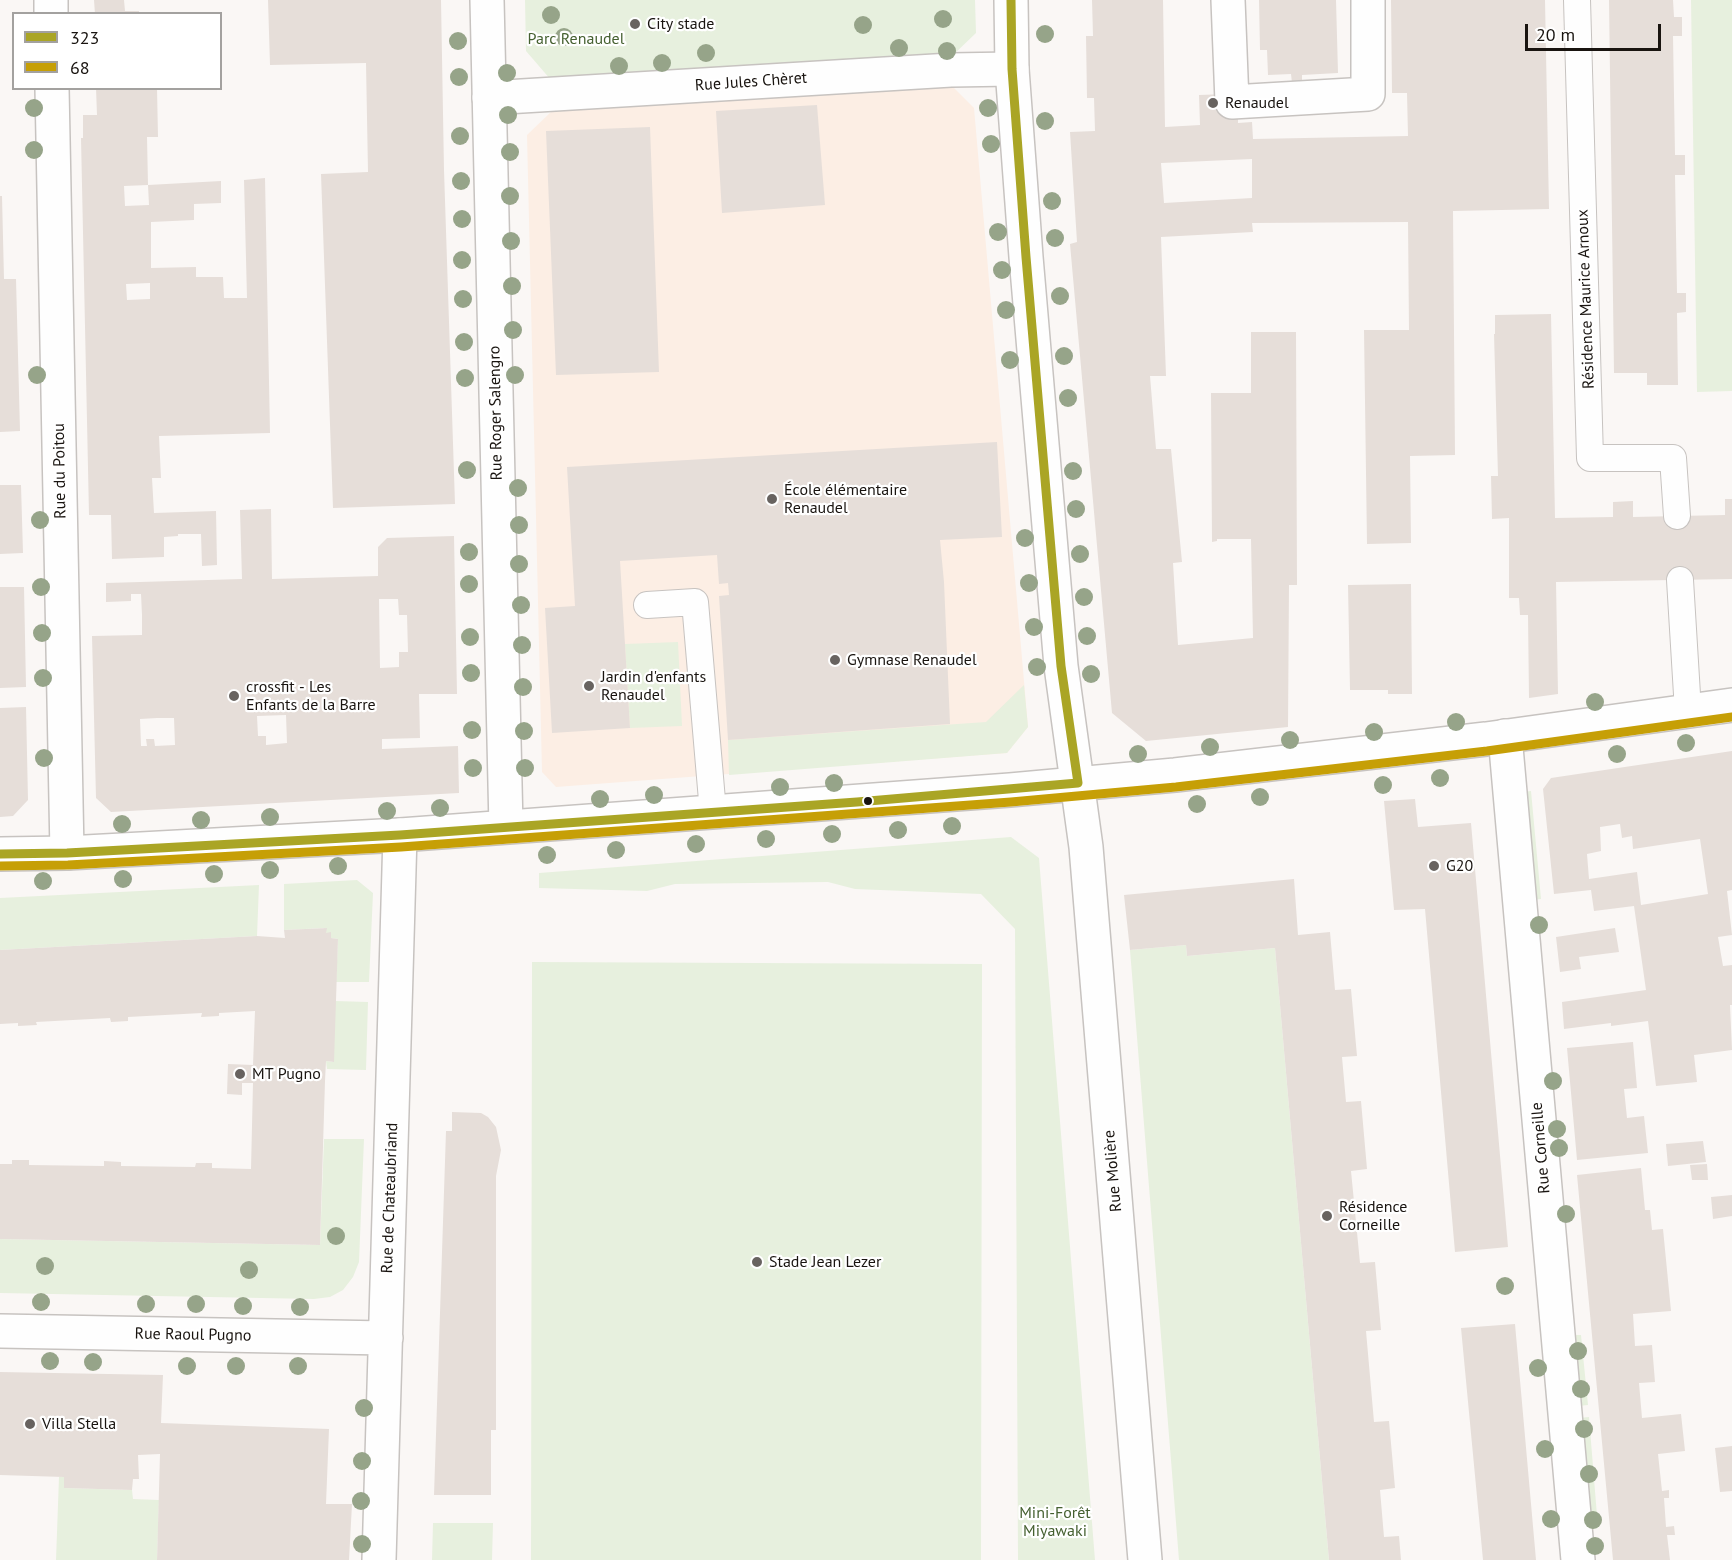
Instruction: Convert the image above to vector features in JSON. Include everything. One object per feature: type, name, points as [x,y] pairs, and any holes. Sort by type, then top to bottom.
[{"type":"street","name":"Rue Roger Salengro","points":[[488,0],[506,826]]},
{"type":"street","name":"Rue Molière","points":[[1011,0],[1012,69],[1026,257],[1061,666],[1086,847],[1144,1560]]},
{"type":"street","points":[[1228,0],[1232,102],[1368,94],[1368,0]]},
{"type":"street","name":"Rue Jules Chèret","points":[[489,98],[940,71],[1012,69]]},
{"type":"street","name":"Rue du Poitou","points":[[52,90],[67,853]]},
{"type":"street","points":[[0,854],[67,853],[400,835],[1175,775],[1505,736],[1732,705]]},
{"type":"street","name":"Rue Corneille","points":[[1505,736],[1578,1560]]},
{"type":"street","name":"Rue de Chateaubriand","points":[[379,1560],[400,835]]},
{"type":"street","name":"Rue Raoul Pugno","points":[[0,1331],[386,1338]]},
{"type":"lane","name":"Résidence Maurice Arnoux","points":[[1577,0],[1590,458],[1673,458],[1677,516]]},
{"type":"lane","points":[[1680,580],[1688,711]]},
{"type":"lane","points":[[646,605],[695,602],[713,812]]},
{"type":"shaded area","points":[[952,86],[974,108],[1028,727],[1007,753],[556,787],[542,772],[527,135],[553,110]]},
{"type":"green space","name":"Parc Renaudel","points":[[525,0],[975,0],[976,33],[951,57],[551,80],[526,51]]},
{"type":"green space","points":[[1691,0],[1732,0],[1732,391],[1697,392]]},
{"type":"green space","points":[[678,642],[682,726],[630,728],[625,644]]},
{"type":"green space","points":[[1024,685],[1028,727],[1007,753],[729,775],[728,740],[986,722]]},
{"type":"green space","points":[[1531,791],[1541,899],[1532,900],[1522,792]]},
{"type":"green space","name":"Mini-Forêt Miyawaki","points":[[1011,837],[1039,858],[1095,1560],[1018,1560],[1015,929],[981,894],[855,889],[828,882],[675,884],[647,891],[539,888],[539,873]]},
{"type":"green space","points":[[357,880],[373,893],[369,982],[336,982],[338,939],[331,938],[331,933],[326,933],[326,928],[284,930],[284,884]]},
{"type":"green space","points":[[259,885],[257,936],[0,950],[0,898]]},
{"type":"green space","points":[[1186,945],[1187,956],[1275,948],[1329,1560],[1179,1560],[1130,950]]},
{"type":"green space","name":"Stade Jean Lezer","points":[[532,962],[982,964],[981,1560],[531,1560]]},
{"type":"green space","points":[[335,1001],[368,1002],[366,1070],[327,1069],[326,1061],[333,1062]]},
{"type":"green space","points":[[324,1139],[364,1139],[359,1262],[353,1277],[343,1290],[330,1297],[314,1299],[0,1293],[0,1239],[320,1245]]},
{"type":"green space","points":[[1572,1335],[1581,1335],[1588,1405],[1578,1406]]},
{"type":"green space","points":[[1589,1417],[1598,1528],[1589,1529],[1579,1418]]},
{"type":"green space","points":[[59,1477],[64,1477],[64,1488],[132,1490],[133,1499],[159,1500],[157,1560],[56,1560]]},
{"type":"green space","points":[[433,1523],[493,1523],[492,1560],[432,1560]]},
{"type":"building","points":[[94,0],[124,0],[125,11],[139,11],[139,12],[95,12]]},
{"type":"building","points":[[268,0],[441,0],[455,504],[333,508],[321,174],[368,172],[366,63],[270,65]]},
{"type":"building","points":[[1092,0],[1163,0],[1165,127],[1200,125],[1199,95],[1227,94],[1238,110],[1238,123],[1252,122],[1253,139],[1408,136],[1407,93],[1392,93],[1391,0],[1545,0],[1549,209],[1453,211],[1455,455],[1410,456],[1411,543],[1367,544],[1364,330],[1409,330],[1408,222],[1252,223],[1253,232],[1161,237],[1166,376],[1150,376],[1156,449],[1171,449],[1182,562],[1173,563],[1178,645],[1253,638],[1251,539],[1217,539],[1212,542],[1211,393],[1251,393],[1251,332],[1296,332],[1297,585],[1289,585],[1288,727],[1146,741],[1112,713],[1070,244],[1077,242],[1070,132],[1095,131],[1094,98],[1087,98],[1086,36],[1093,36]],"holes":[[[1252,159],[1252,198],[1164,203],[1161,163]]]},
{"type":"building","points":[[1259,0],[1336,0],[1338,73],[1302,75],[1302,83],[1292,83],[1291,74],[1268,75],[1267,50],[1260,50]]},
{"type":"building","points":[[1609,0],[1673,0],[1674,17],[1682,17],[1682,36],[1673,36],[1675,155],[1685,155],[1685,175],[1675,175],[1677,293],[1686,293],[1686,312],[1677,313],[1678,385],[1647,385],[1647,373],[1614,373]]},
{"type":"building","points":[[96,90],[157,90],[158,137],[147,137],[148,185],[221,181],[221,203],[194,204],[194,220],[151,222],[151,268],[196,267],[196,277],[223,277],[224,298],[247,298],[244,180],[265,178],[270,433],[159,436],[161,478],[152,478],[154,513],[216,511],[217,565],[202,566],[201,534],[178,534],[178,536],[164,537],[164,557],[112,559],[111,515],[89,515],[81,138],[83,138],[83,115],[97,115]],"holes":[[[148,185],[149,205],[125,206],[124,186]],[[150,283],[150,299],[127,300],[126,284]]]},
{"type":"building","points":[[817,105],[825,205],[722,213],[716,111]]},
{"type":"building","points":[[650,127],[659,372],[556,375],[546,131]]},
{"type":"building","points":[[0,196],[2,196],[4,279],[16,279],[20,431],[0,432]]},
{"type":"building","points":[[1551,314],[1555,518],[1613,517],[1613,502],[1633,501],[1633,517],[1725,515],[1725,499],[1732,499],[1732,579],[1556,582],[1558,694],[1529,698],[1528,615],[1520,615],[1519,598],[1509,598],[1509,518],[1492,519],[1491,476],[1498,476],[1495,315]]},
{"type":"building","points":[[997,442],[1002,537],[940,540],[950,724],[728,740],[719,596],[729,595],[728,583],[719,584],[717,555],[620,561],[630,728],[552,733],[545,608],[575,606],[567,467]]},
{"type":"building","points":[[0,485],[21,485],[23,553],[0,554]]},
{"type":"building","points":[[271,509],[272,579],[378,576],[378,547],[387,538],[454,536],[457,694],[419,694],[420,738],[382,739],[382,749],[458,746],[459,793],[111,812],[96,798],[92,636],[142,635],[141,594],[131,594],[131,601],[106,602],[106,583],[242,579],[240,510]],"holes":[[[379,599],[398,599],[399,615],[407,615],[408,652],[399,652],[399,667],[380,668]],[[286,715],[287,743],[266,745],[266,736],[258,736],[257,716]],[[174,718],[175,745],[155,746],[154,739],[146,739],[147,746],[141,746],[140,719]]]},
{"type":"building","points":[[1411,584],[1412,694],[1388,694],[1388,690],[1350,690],[1348,585]]},
{"type":"building","points":[[0,587],[24,587],[26,687],[0,688]]},
{"type":"building","points":[[26,707],[28,800],[13,816],[0,817],[0,708]]},
{"type":"building","points":[[1732,751],[1732,890],[1727,891],[1732,935],[1718,937],[1723,966],[1732,965],[1732,1005],[1730,1005],[1732,1050],[1694,1055],[1697,1082],[1656,1086],[1648,1021],[1564,1029],[1562,1002],[1646,990],[1634,906],[1594,911],[1591,890],[1554,894],[1543,789],[1551,778]],"holes":[[[1620,824],[1622,838],[1632,836],[1633,849],[1700,839],[1708,894],[1641,905],[1637,872],[1589,879],[1587,854],[1601,851],[1600,827]]]},
{"type":"building","points":[[1415,799],[1418,827],[1471,823],[1508,1247],[1455,1252],[1425,909],[1394,910],[1384,801]]},
{"type":"building","name":"Résidence Corneille","points":[[1294,879],[1298,935],[1330,932],[1335,990],[1351,989],[1357,1056],[1342,1057],[1346,1102],[1361,1101],[1367,1169],[1351,1171],[1360,1263],[1375,1262],[1381,1330],[1366,1331],[1374,1422],[1389,1421],[1395,1488],[1380,1490],[1384,1537],[1399,1536],[1401,1560],[1329,1560],[1275,948],[1187,956],[1186,945],[1130,950],[1124,895]]},
{"type":"building","points":[[327,928],[326,933],[331,932],[331,938],[338,939],[334,1062],[326,1061],[320,1245],[0,1239],[0,1164],[12,1164],[12,1160],[29,1160],[29,1165],[104,1166],[104,1161],[121,1162],[121,1166],[195,1167],[196,1163],[212,1163],[212,1168],[251,1169],[253,1083],[242,1083],[242,1095],[227,1094],[228,1064],[253,1065],[255,1011],[219,1013],[219,1016],[201,1017],[202,1013],[128,1017],[128,1021],[111,1022],[110,1018],[36,1022],[37,1025],[0,1024],[0,950],[257,936],[285,938],[284,930]]},
{"type":"building","points":[[1615,928],[1619,952],[1579,957],[1581,969],[1560,972],[1556,937]]},
{"type":"building","points":[[1633,1042],[1637,1088],[1624,1089],[1627,1118],[1644,1116],[1648,1153],[1577,1160],[1567,1048]]},
{"type":"building","points":[[452,1112],[481,1113],[488,1117],[496,1127],[501,1150],[496,1176],[496,1430],[491,1430],[491,1495],[434,1495],[446,1131],[452,1131]]},
{"type":"building","points":[[1703,1141],[1706,1162],[1668,1166],[1666,1144]]},
{"type":"building","points":[[1707,1164],[1708,1180],[1692,1180],[1690,1165]]},
{"type":"building","points":[[1641,1168],[1645,1210],[1650,1210],[1652,1230],[1663,1229],[1671,1311],[1633,1314],[1635,1346],[1652,1345],[1655,1382],[1639,1383],[1642,1418],[1681,1414],[1685,1451],[1658,1454],[1662,1491],[1669,1490],[1669,1498],[1664,1498],[1666,1527],[1674,1526],[1675,1535],[1667,1535],[1670,1560],[1613,1560],[1577,1175]]},
{"type":"building","points":[[1732,1195],[1732,1216],[1713,1219],[1711,1197]]},
{"type":"building","points":[[1515,1324],[1536,1560],[1483,1560],[1461,1328]]},
{"type":"building","points":[[0,1372],[163,1375],[161,1423],[329,1429],[326,1504],[352,1504],[349,1560],[157,1560],[160,1454],[138,1455],[139,1479],[133,1479],[132,1490],[64,1488],[64,1477],[0,1475]]},
{"type":"building","points":[[1732,1446],[1732,1491],[1720,1492],[1715,1448]]},
{"type":"transit line","name":"323","points":[[0,854],[67,853],[400,835],[857,802],[1078,783],[1061,666],[1026,257],[1012,69],[1011,0]]},
{"type":"transit line","name":"68","points":[[0,866],[68,865],[401,847],[1011,802],[1176,787],[1487,751],[1732,717]]},
{"type":"place","name":"City stade","points":[[635,24]]},
{"type":"place","name":"Renaudel","points":[[1213,103]]},
{"type":"place","name":"École élémentaire Renaudel","points":[[772,499]]},
{"type":"place","name":"Gymnase Renaudel","points":[[835,660]]},
{"type":"place","name":"Jardin d'enfants Renaudel","points":[[589,686]]},
{"type":"place","name":"crossfit - Les Enfants de la Barre","points":[[234,696]]},
{"type":"place","name":"G20","points":[[1434,866]]},
{"type":"place","name":"MT Pugno","points":[[240,1074]]},
{"type":"place","name":"Résidence Corneille","points":[[1327,1216]]},
{"type":"place","name":"Stade Jean Lezer","points":[[757,1262]]},
{"type":"place","name":"Villa Stella","points":[[30,1424]]}]
